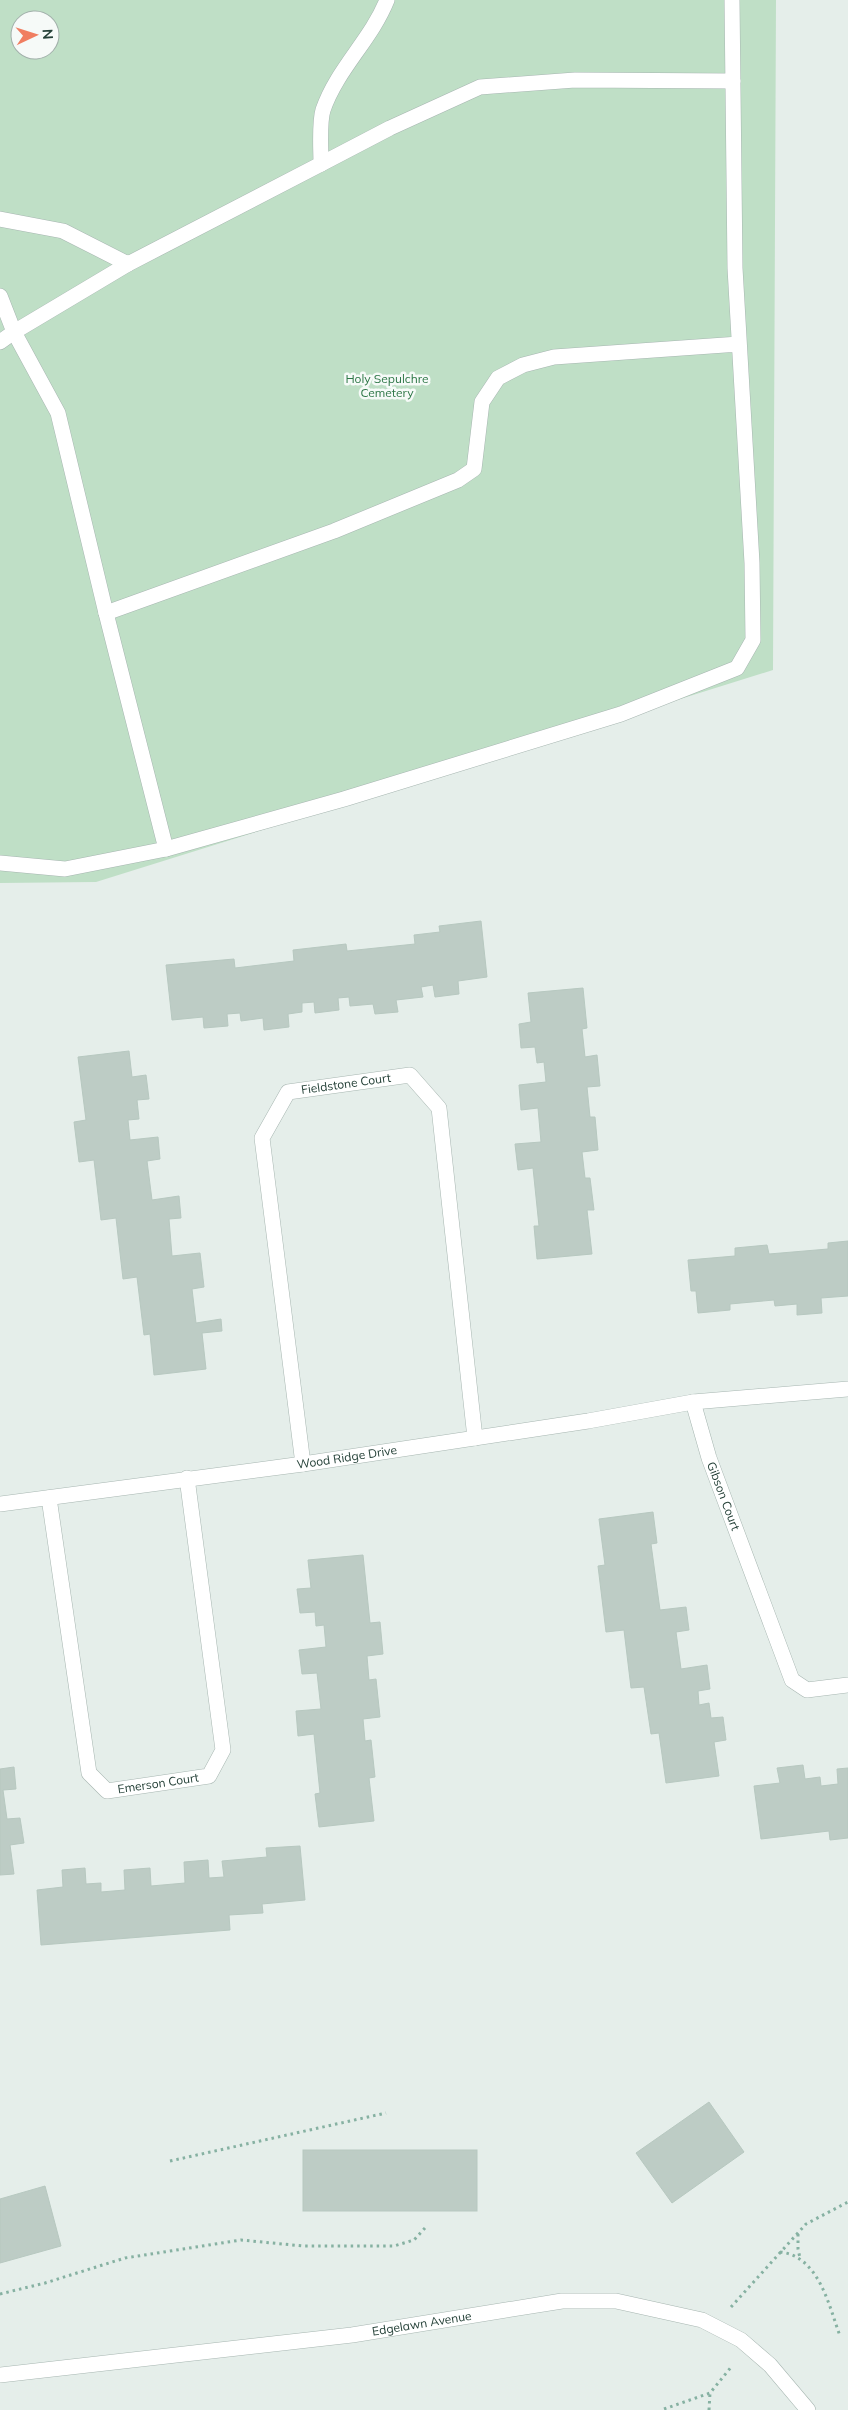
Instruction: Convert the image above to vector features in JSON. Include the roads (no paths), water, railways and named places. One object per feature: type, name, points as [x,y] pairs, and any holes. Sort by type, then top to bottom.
[{"type":"street","points":[[321,164],[322,111],[343,69],[379,20],[387,0]]},
{"type":"street","points":[[0,864],[65,869],[166,849],[344,799],[621,714],[737,668],[753,640],[752,563],[735,268],[732,0]]},
{"type":"street","points":[[0,342],[128,264],[390,128],[480,87],[575,80],[732,81]]},
{"type":"street","points":[[0,219],[63,231],[128,264]]},
{"type":"street","points":[[0,296],[14,332],[58,413],[106,614],[166,849]]},
{"type":"street","points":[[106,614],[334,532],[458,480],[474,469],[482,402],[498,378],[523,364],[554,357],[739,344]]},
{"type":"street","name":"Fieldstone Court","points":[[303,1464],[262,1138],[288,1092],[410,1075],[438,1108],[475,1438]]},
{"type":"street","points":[[692,1402],[848,1389]]},
{"type":"street","name":"Wood Ridge Drive","points":[[0,1504],[303,1464],[588,1422],[692,1402]]},
{"type":"street","name":"Gibson Court","points":[[692,1402],[709,1458],[792,1680],[807,1690],[848,1684]]},
{"type":"street","name":"Emerson Court","points":[[49,1498],[89,1773],[107,1791],[209,1776],[223,1750],[188,1478]]},
{"type":"street","name":"Edgelawn Avenue","points":[[0,2374],[352,2335],[562,2300],[616,2302],[702,2320],[715,2327],[748,2346],[770,2365],[808,2410]]},
{"type":"park label","name":"Holy Sepulchre Cemetery","points":[[387,386]]}]
